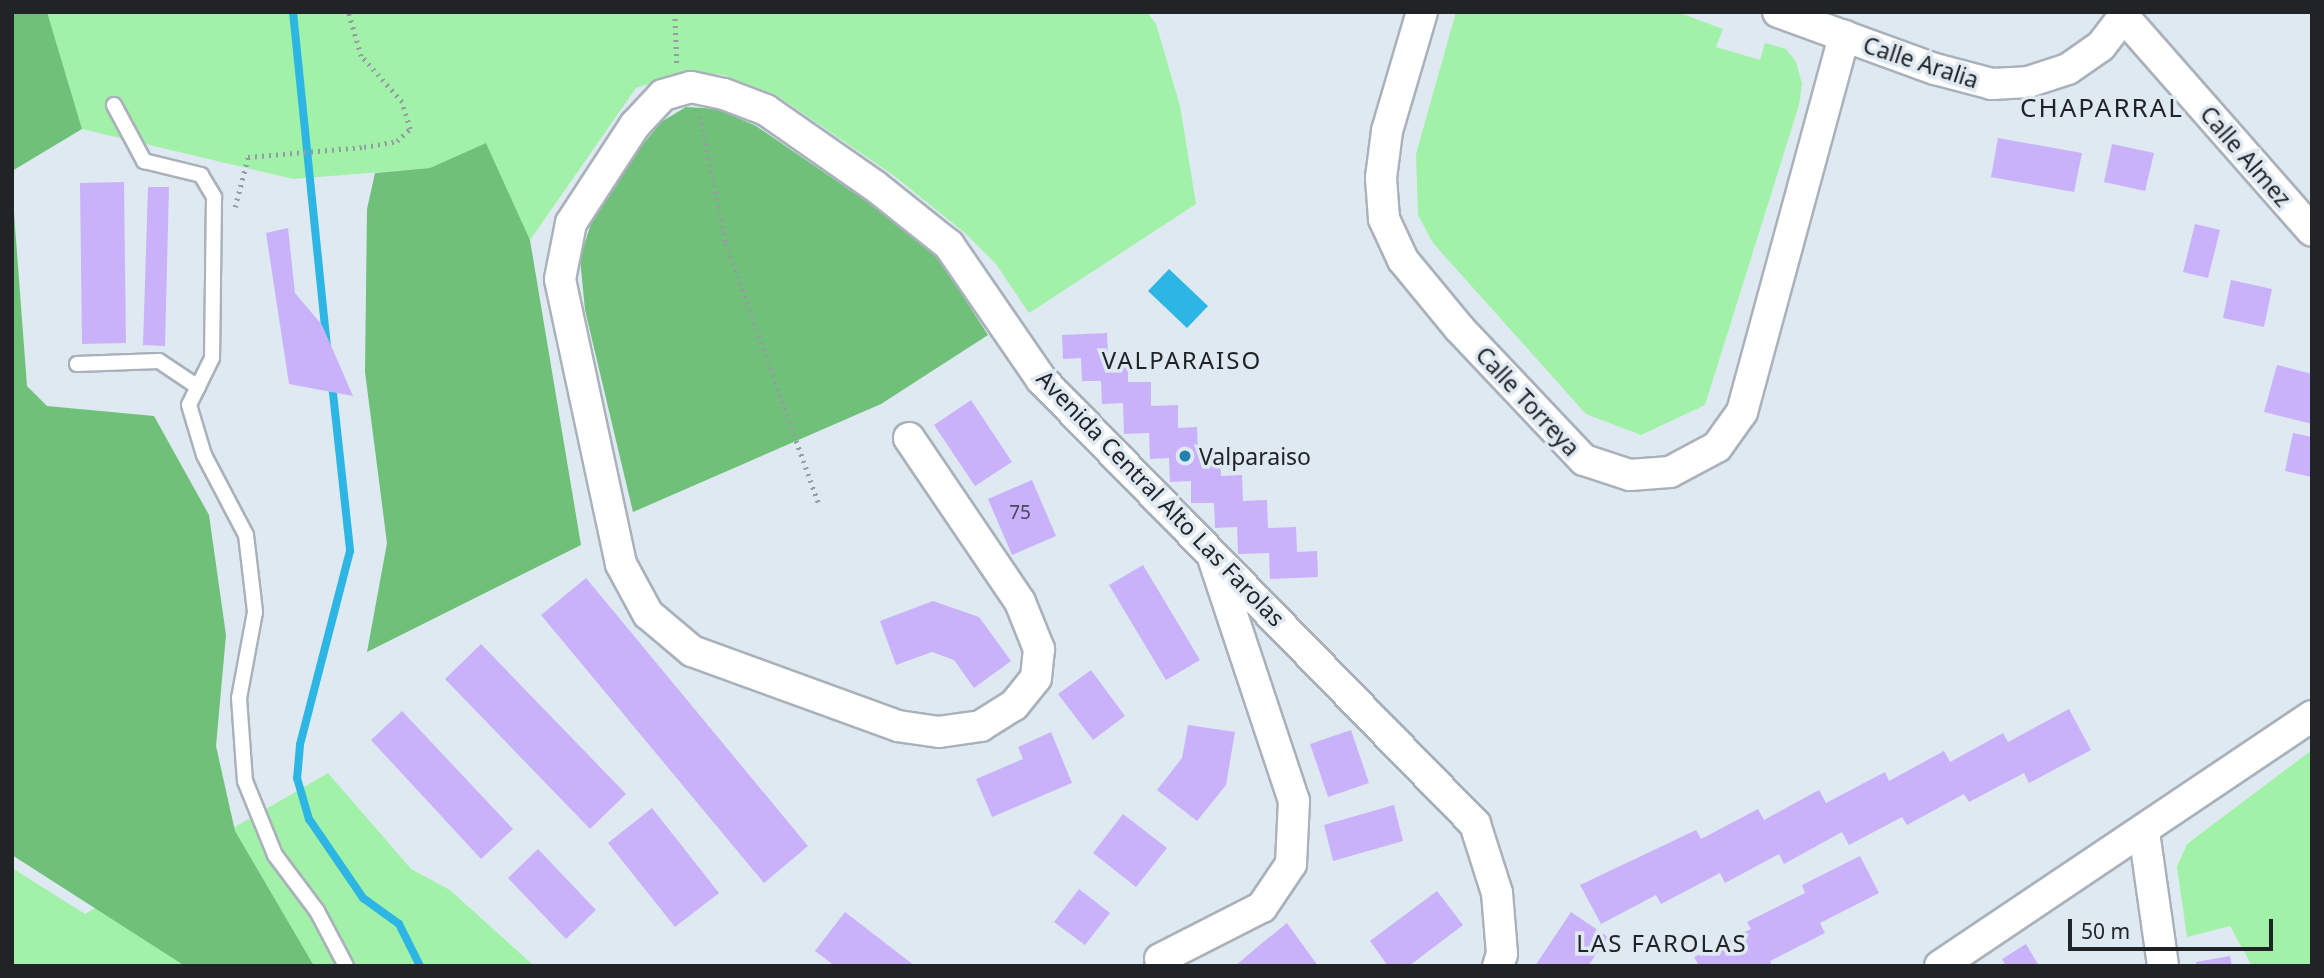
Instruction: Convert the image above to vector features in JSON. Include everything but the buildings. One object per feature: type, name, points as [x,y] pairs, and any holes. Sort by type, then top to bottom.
[{"type":"street","name":"Calle Torreya","points":[[1422,12],[1387,131],[1381,177],[1384,219],[1403,260],[1459,328],[1584,460],[1630,475],[1670,472],[1717,447],[1742,412],[1844,36]]},
{"type":"street","name":"Calle Aralia","points":[[1778,12],[1935,69],[1992,84],[2016,83],[2068,69],[2101,46],[2126,15]]},
{"type":"street","name":"Calle Almez","points":[[2126,15],[2312,231]]},
{"type":"street","points":[[691,87],[663,95],[635,125],[571,223],[562,254],[560,279],[621,564],[648,614],[692,651],[898,726],[939,732],[981,726],[1014,705],[1036,678],[1039,649],[1020,602],[909,438]]},
{"type":"street","name":"Avenida Central Alto Las Farolas","points":[[691,87],[724,93],[766,110],[875,186],[949,246],[1041,379],[1475,824],[1497,893],[1502,954],[1498,966]]},
{"type":"street","points":[[1160,959],[1262,907],[1291,864],[1294,801],[1212,553]]},
{"type":"street","points":[[1940,966],[2144,832],[2312,716]]},
{"type":"street","points":[[2144,832],[2163,966]]},
{"type":"lane","points":[[114,105],[144,161],[201,175],[214,197],[212,358],[189,405],[204,455],[246,535],[255,612],[239,698],[245,781],[275,855],[317,911],[346,966]]},
{"type":"lane","points":[[77,364],[159,361],[198,387]]},
{"type":"path","points":[[214,245],[240,197],[248,157],[364,147],[397,141],[410,129],[402,102],[361,57],[348,12]]},
{"type":"path","points":[[676,12],[674,57],[691,87],[707,136],[726,243],[820,504]]},
{"type":"green space","points":[[12,12],[47,12],[82,129],[12,171]]},
{"type":"green space","points":[[47,12],[1147,12],[1156,24],[1180,106],[1196,204],[1029,313],[996,264],[965,233],[893,175],[776,95],[723,75],[689,71],[636,88],[530,240],[486,143],[430,168],[293,179],[82,129]]},
{"type":"green space","points":[[1456,12],[1677,12],[1723,29],[1716,47],[1760,60],[1765,43],[1786,49],[1796,62],[1802,84],[1799,105],[1705,405],[1641,435],[1586,414],[1433,243],[1418,215],[1416,154]]},
{"type":"green space","points":[[686,107],[718,109],[756,126],[869,203],[939,259],[988,335],[881,404],[633,512],[585,310],[580,258],[595,211],[624,168],[661,122]]},
{"type":"green space","points":[[486,143],[530,240],[581,545],[367,652],[387,543],[365,372],[367,209],[375,173],[430,168]]},
{"type":"green space","points":[[12,186],[27,386],[47,406],[154,416],[209,515],[226,635],[216,746],[235,831],[314,966],[185,966],[12,855]]},
{"type":"green space","points":[[2312,750],[2312,966],[2252,966],[2230,926],[2187,937],[2177,867],[2187,844]]},
{"type":"green space","points":[[328,773],[411,869],[450,890],[534,966],[12,966],[12,868],[85,914]]},
{"type":"water","points":[[1169,269],[1208,306],[1187,328],[1148,291]]},
{"type":"waterway","points":[[293,12],[327,344]]},
{"type":"waterway","points":[[332,384],[350,551],[300,745],[297,778],[309,819],[363,898],[399,924],[420,966]]},
{"type":"place","name":"Valparaiso","points":[[1185,456]]},
{"type":"district","name":"CHAPARRAL","points":[[2102,108]]},
{"type":"district","name":"VALPARAISO","points":[[1182,360]]},
{"type":"district","name":"LAS FAROLAS","points":[[1662,943]]}]
